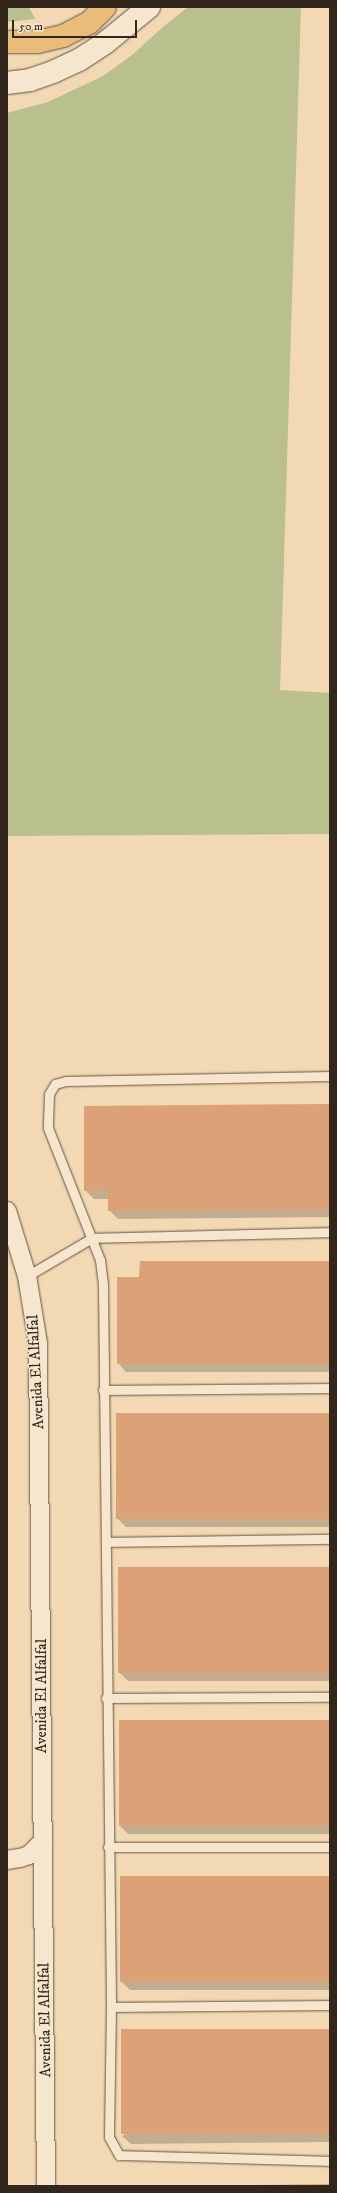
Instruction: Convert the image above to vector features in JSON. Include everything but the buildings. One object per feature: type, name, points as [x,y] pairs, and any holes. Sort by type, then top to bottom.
[{"type":"highway","points":[[7,42],[38,42],[63,36],[90,22],[105,7]]},
{"type":"street","points":[[7,83],[30,80],[80,60],[105,43],[149,7]]},
{"type":"street","name":"Avenida El Alfalfal","points":[[7,1211],[27,1276],[38,1343],[46,2186]]},
{"type":"street","points":[[7,1860],[29,1855],[42,1841]]},
{"type":"lane","points":[[330,1076],[66,1081],[55,1084],[49,1094],[48,1128],[92,1238],[100,1260],[103,1279],[106,1698],[111,2007],[109,2137],[119,2155],[330,2161]]},
{"type":"lane","points":[[27,1276],[92,1238],[330,1232]]},
{"type":"lane","points":[[103,1390],[330,1388]]},
{"type":"lane","points":[[106,1542],[330,1539]]},
{"type":"lane","points":[[106,1698],[330,1697]]},
{"type":"lane","points":[[108,1847],[330,1847]]},
{"type":"lane","points":[[111,2007],[330,2005]]},
{"type":"green space","points":[[7,7],[29,7],[35,19],[7,22]]},
{"type":"green space","points":[[188,7],[301,7],[280,690],[330,693],[330,834],[7,836],[7,113],[48,102],[103,76],[132,55]]}]
